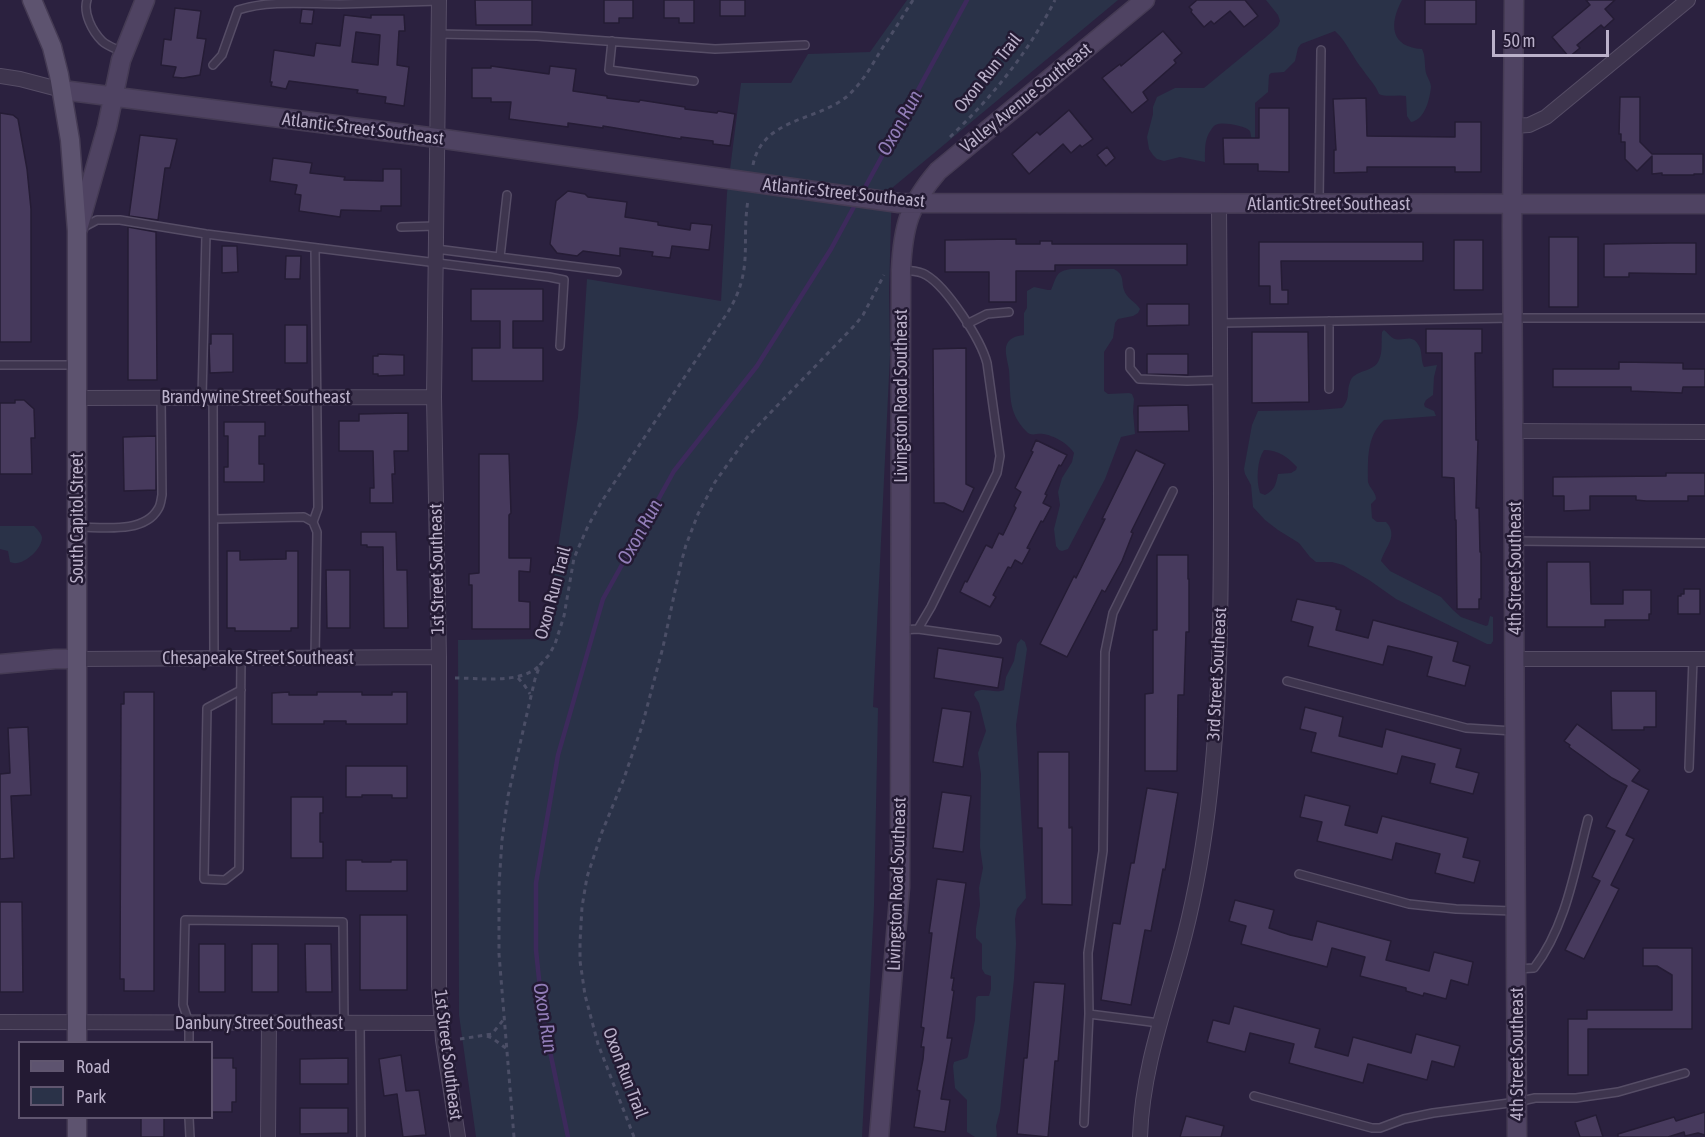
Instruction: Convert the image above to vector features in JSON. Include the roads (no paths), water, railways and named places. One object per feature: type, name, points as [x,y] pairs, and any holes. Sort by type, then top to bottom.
[{"type":"main road","name":"South Capitol Street","points":[[32,0],[52,47],[62,90],[70,140],[77,231],[77,1041]]},
{"type":"main road","points":[[77,1119],[78,1137]]},
{"type":"street","points":[[77,231],[101,150],[118,70],[146,0]]},
{"type":"street","name":"Valley Avenue Southeast","points":[[914,203],[938,171],[1145,0]]},
{"type":"street","name":"4th Street Southeast","points":[[1514,0],[1512,204],[1517,1137]]},
{"type":"street","points":[[1513,126],[1529,125],[1546,117],[1688,0]]},
{"type":"street","name":"1st Street Southeast","points":[[439,1],[434,397],[439,657],[438,976],[441,1023],[458,1137]]},
{"type":"street","points":[[0,76],[62,90]]},
{"type":"street","name":"Atlantic Street Southeast","points":[[62,90],[437,138],[893,202],[1705,204]]},
{"type":"street","name":"Livingston Road Southeast","points":[[879,1137],[900,908],[909,629],[901,270],[904,231],[914,203]]},
{"type":"street","name":"3rd Street Southeast","points":[[1140,1137],[1147,1069],[1180,950],[1195,882],[1207,813],[1215,744],[1221,643],[1219,204]]},
{"type":"street","name":"Brandywine Street Southeast","points":[[77,398],[434,397]]},
{"type":"street","points":[[1514,431],[1705,432]]},
{"type":"street","name":"Chesapeake Street Southeast","points":[[76,658],[439,657]]},
{"type":"street","points":[[0,664],[76,658]]},
{"type":"street","points":[[1515,659],[1699,659]]},
{"type":"street","name":"Danbury Street Southeast","points":[[0,1022],[441,1023]]},
{"type":"street","points":[[268,1137],[269,1023]]},
{"type":"lane","points":[[87,0],[85,6],[90,26],[103,42],[124,53]]},
{"type":"lane","points":[[213,65],[222,55],[238,10],[247,5],[276,0],[339,4],[439,1]]},
{"type":"lane","points":[[438,34],[537,36],[715,49],[805,45]]},
{"type":"lane","points":[[612,41],[609,70],[694,81]]},
{"type":"lane","points":[[1319,204],[1321,50]]},
{"type":"lane","points":[[500,257],[507,195]]},
{"type":"lane","points":[[77,231],[97,220],[120,220],[206,234],[564,280],[560,346]]},
{"type":"lane","points":[[401,227],[436,226]]},
{"type":"lane","points":[[206,234],[207,397],[214,519],[214,658]]},
{"type":"lane","points":[[313,522],[318,508],[315,248]]},
{"type":"lane","points":[[436,249],[617,272]]},
{"type":"lane","name":"Livingston Road Southeast","points":[[901,270],[919,272],[932,279],[949,296],[982,351],[987,363],[999,449],[997,473],[909,629]]},
{"type":"lane","points":[[967,324],[987,314],[1009,312]]},
{"type":"lane","points":[[1220,322],[1705,318]]},
{"type":"lane","points":[[1329,321],[1329,389]]},
{"type":"lane","points":[[1131,351],[1130,368],[1139,379],[1221,380]]},
{"type":"lane","points":[[0,365],[77,365]]},
{"type":"lane","points":[[78,527],[131,527],[146,521],[158,510],[162,495],[161,397]]},
{"type":"lane","points":[[1084,1123],[1089,1014],[1088,953],[1103,851],[1105,652],[1113,613],[1173,491]]},
{"type":"lane","points":[[214,519],[304,517],[313,522],[317,532],[315,657]]},
{"type":"lane","points":[[1514,541],[1705,543]]},
{"type":"lane","points":[[909,629],[997,640]]},
{"type":"lane","points":[[241,658],[241,690],[239,869],[225,880],[204,879],[207,708],[241,690]]},
{"type":"lane","points":[[1689,768],[1699,659]]},
{"type":"lane","points":[[1287,681],[1466,728],[1516,731]]},
{"type":"lane","points":[[1517,969],[1534,968],[1545,954],[1554,936],[1562,916],[1588,819]]},
{"type":"lane","points":[[1299,874],[1409,904],[1456,909],[1516,911]]},
{"type":"lane","points":[[189,1041],[189,1023],[183,1005],[184,920],[343,922],[344,1023]]},
{"type":"lane","points":[[1089,1014],[1159,1023]]},
{"type":"lane","points":[[360,1023],[361,1137]]},
{"type":"lane","points":[[1254,1096],[1372,1128],[1380,1128],[1404,1119],[1432,1113],[1535,1098],[1576,1098],[1618,1092],[1685,1073]]},
{"type":"lane","points":[[189,1119],[190,1137]]},
{"type":"waterway","name":"Oxon Run","points":[[862,193],[967,0]]},
{"type":"waterway","name":"Oxon Run","points":[[568,1137],[543,1018],[536,950],[536,883],[558,755],[603,599],[674,471],[757,366],[831,249],[856,203]]}]
